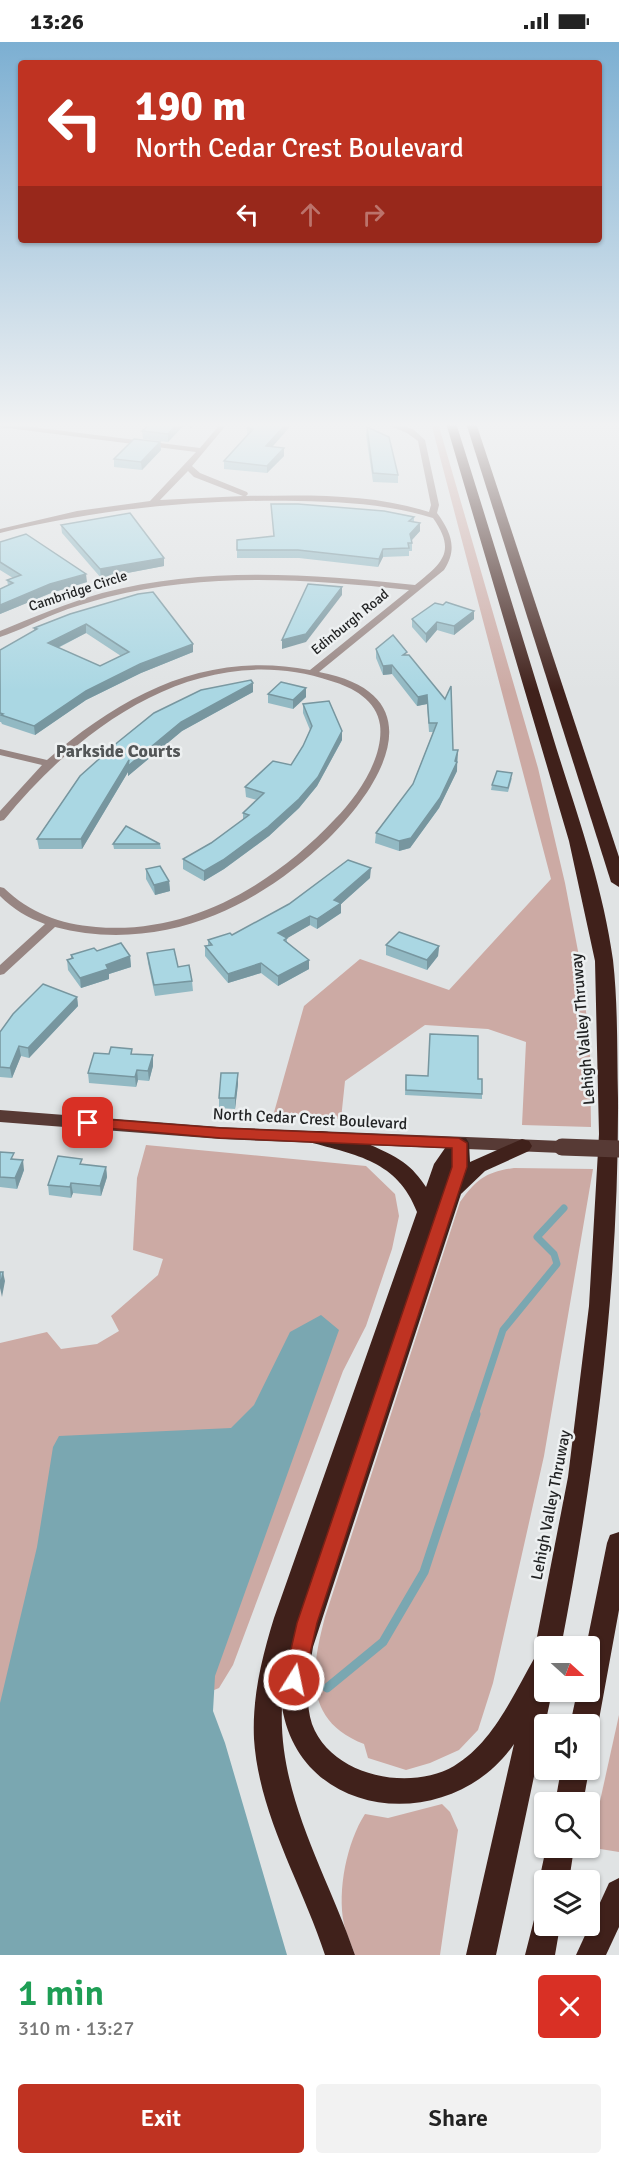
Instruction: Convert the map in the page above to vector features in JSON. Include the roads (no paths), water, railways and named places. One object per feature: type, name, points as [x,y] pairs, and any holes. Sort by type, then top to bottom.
[{"type":"highway","name":"Lehigh Valley Thruway","points":[[478,512],[579,846],[597,920],[609,1003],[616,1149],[613,1260],[587,1460],[550,1636]]},
{"type":"highway","points":[[500,512],[619,882]]},
{"type":"highway","points":[[316,1137],[356,1146],[395,1165],[420,1191],[427,1212]]},
{"type":"highway","points":[[459,1143],[460,1167],[307,1623],[294,1680],[296,1711],[306,1740],[315,1752],[344,1775],[361,1784],[396,1792],[433,1789],[464,1775],[490,1751],[502,1737],[534,1682]]},
{"type":"highway","points":[[340,1955],[275,1779],[268,1739],[271,1683],[287,1618],[427,1212],[444,1164],[459,1143]]},
{"type":"highway","points":[[450,1194],[478,1166],[522,1146]]},
{"type":"highway","points":[[586,1714],[619,1543]]},
{"type":"highway","points":[[481,1955],[536,1702]]},
{"type":"highway","points":[[591,1955],[619,1893]]},
{"type":"highway","points":[[540,1955],[543,1936]]},
{"type":"main road","name":"North Cedar Crest Boulevard","points":[[0,1116],[220,1133],[619,1149]]},
{"type":"street","points":[[0,528],[98,512]]},
{"type":"street","points":[[421,512],[435,516]]},
{"type":"street","name":"Edinburgh Road","points":[[0,818],[49,764],[102,722],[175,682],[207,672],[240,668],[269,667],[313,672],[441,568],[450,555],[450,547],[435,512]]},
{"type":"street","name":"Cambridge Circle","points":[[0,633],[61,608],[112,592],[192,579],[296,576],[417,588]]},
{"type":"street","points":[[0,890],[15,904],[52,923],[97,931],[125,931],[188,921],[225,907],[265,884],[319,843],[363,790],[377,764],[385,734],[385,722],[373,701],[347,684],[313,672]]},
{"type":"street","points":[[0,752],[49,764]]},
{"type":"street","points":[[0,971],[52,923]]},
{"type":"water","points":[[321,1315],[339,1330],[215,1676],[213,1711],[225,1743],[287,1955],[0,1955],[0,1703],[37,1547],[53,1447],[59,1436],[231,1428],[254,1405],[290,1332]]},
{"type":"waterway","points":[[475,1415],[503,1330],[557,1264],[554,1254],[537,1237],[564,1208]]},
{"type":"waterway","points":[[327,1688],[383,1642],[424,1572],[476,1414]]},
{"type":"district","name":"Parkside Courts","points":[[118,751]]}]
